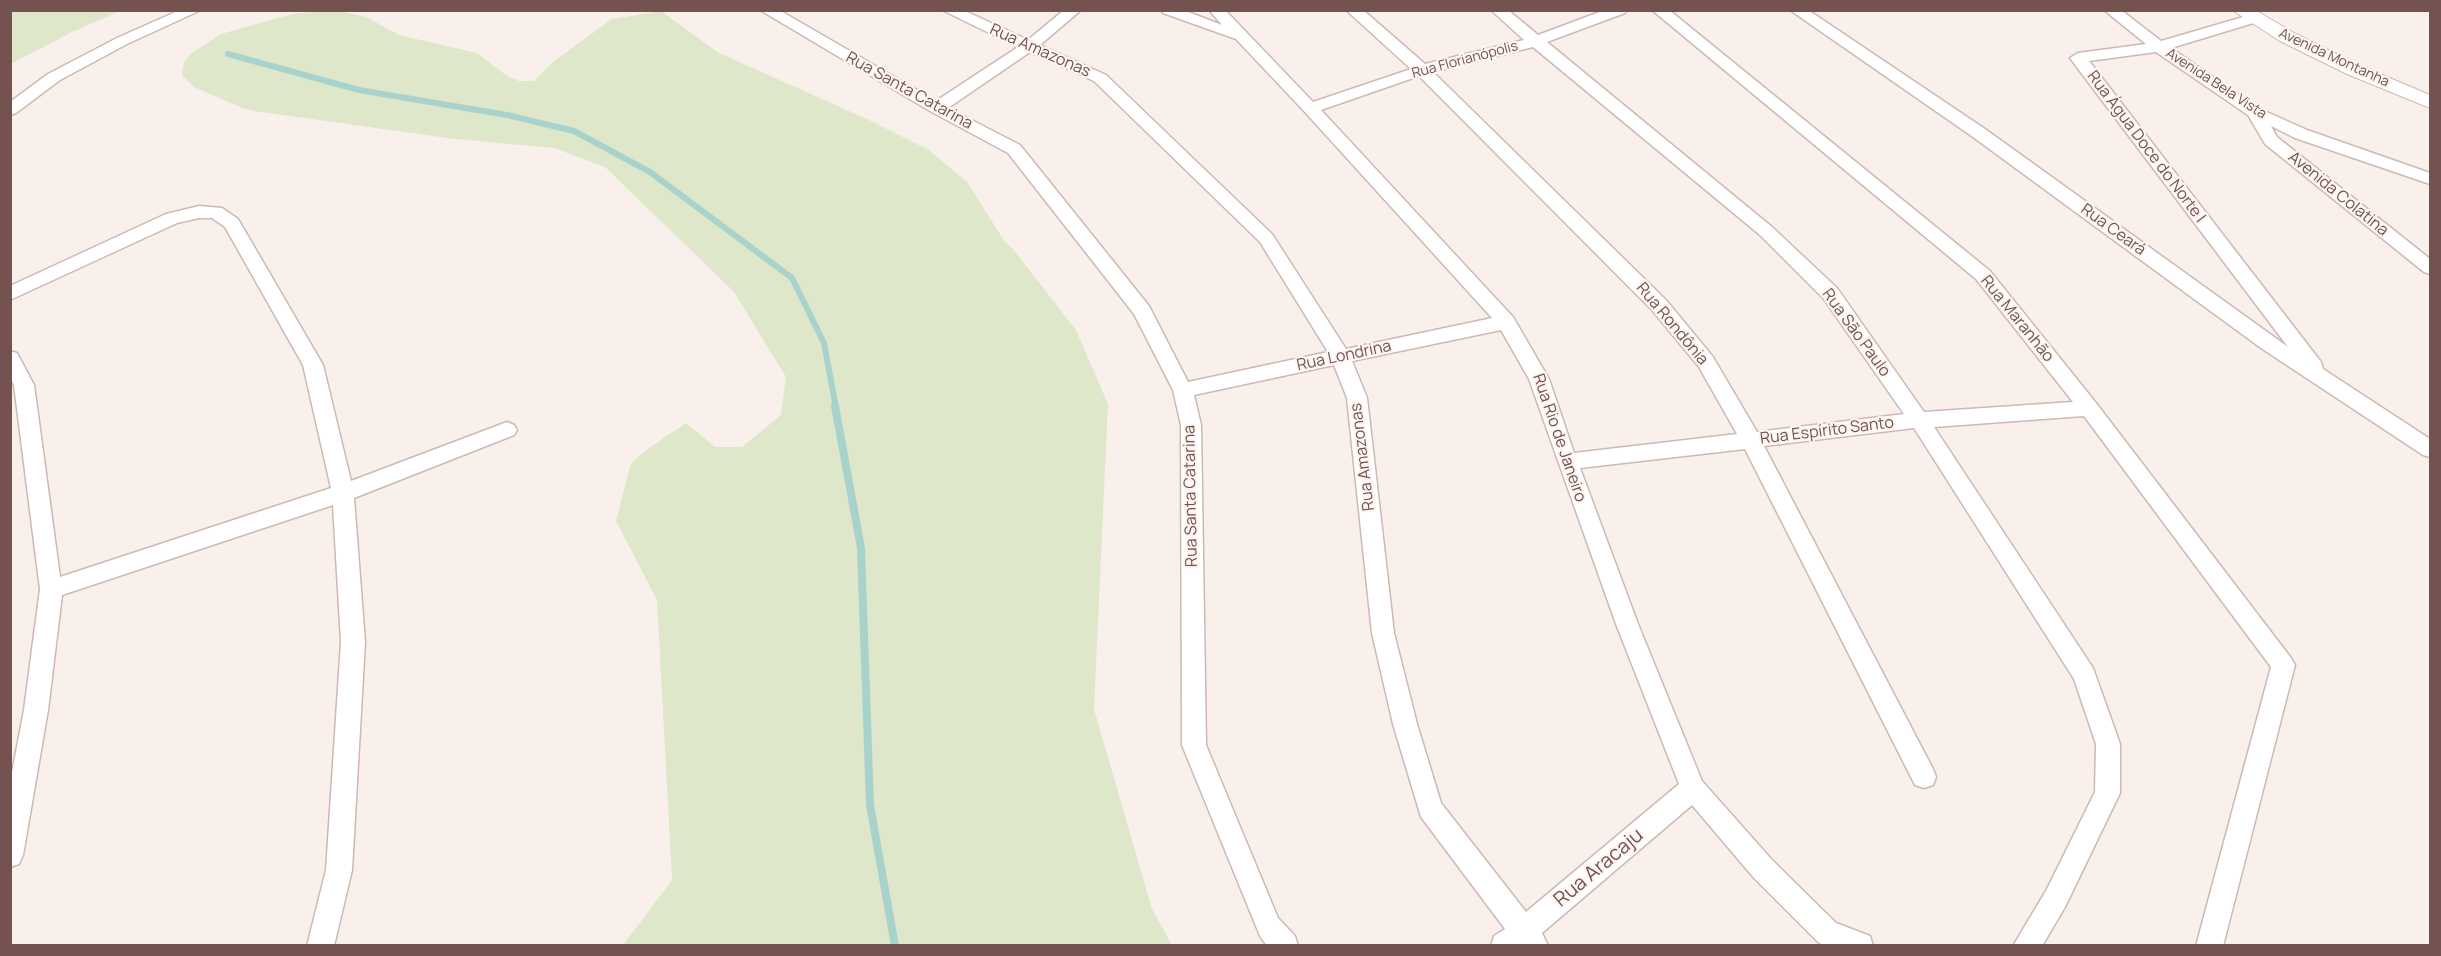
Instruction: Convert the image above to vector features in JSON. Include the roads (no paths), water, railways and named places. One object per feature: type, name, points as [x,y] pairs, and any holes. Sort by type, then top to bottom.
[{"type":"street","points":[[10,110],[54,77],[122,41],[194,10]]},
{"type":"street","name":"Rua Santa Catarina","points":[[766,10],[936,108],[1014,149],[1142,311],[1183,390],[1191,425],[1194,745],[1269,927],[1285,945]]},
{"type":"street","name":"Rua Amazonas","points":[[949,10],[1100,78],[1266,238],[1341,357],[1357,398],[1383,633],[1404,724],[1430,809],[1521,941]]},
{"type":"street","points":[[936,108],[1028,47],[1074,10]]},
{"type":"street","name":"Rua Rio de Janeiro","points":[[1216,10],[1310,108],[1506,322],[1534,366],[1566,462],[1627,624],[1693,788],[1763,869],[1827,933],[1860,945]]},
{"type":"street","name":"Rua Rondônia","points":[[1353,10],[1422,70],[1659,305],[1706,362],[1751,440],[1924,777]]},
{"type":"street","name":"Rua São Paulo","points":[[1498,10],[1533,42],[1766,231],[1830,293],[1919,420],[2085,675],[2108,744],[2107,793],[2056,898],[2026,945]]},
{"type":"street","name":"Rua Florianópolis","points":[[1310,108],[1422,70],[1533,42],[1620,10]]},
{"type":"street","name":"Rua Maranhão","points":[[1659,10],[1983,275],[2089,408],[2283,665],[2209,945]]},
{"type":"street","name":"Rua Ceará","points":[[1797,10],[1979,133],[2268,343],[2430,449]]},
{"type":"street","name":"Avenida Bela Vista","points":[[2111,10],[2159,47],[2254,112],[2301,134],[2430,179]]},
{"type":"street","name":"Rua Rio de Janeiro","points":[[1171,11],[1239,36]]},
{"type":"street","name":"Rua Água Doce do Norte I","points":[[2248,14],[2159,47],[2079,58],[2324,379]]},
{"type":"street","name":"Avenida Montanha","points":[[2248,14],[2287,37],[2354,70],[2430,102]]},
{"type":"street","name":"Avenida Colatina","points":[[2254,112],[2271,140],[2430,268]]},
{"type":"street","points":[[10,294],[172,218],[199,212],[216,212],[232,223],[313,365],[343,493],[353,642],[339,870],[320,945]]},
{"type":"street","name":"Rua Londrina","points":[[1183,390],[1506,322]]},
{"type":"street","points":[[10,358],[24,385],[51,589],[36,710],[10,855]]},
{"type":"street","name":"Rua Espírito Santo","points":[[1566,462],[1919,420],[2089,408]]},
{"type":"street","points":[[51,589],[343,493],[507,430]]},
{"type":"street","name":"Rua Aracaju","points":[[1521,941],[1693,788]]},
{"type":"waterway","points":[[228,54],[359,90],[507,115],[574,131],[650,172],[792,278],[824,343],[836,408]]},
{"type":"waterway","points":[[835,406],[861,548],[870,805],[895,946]]}]
